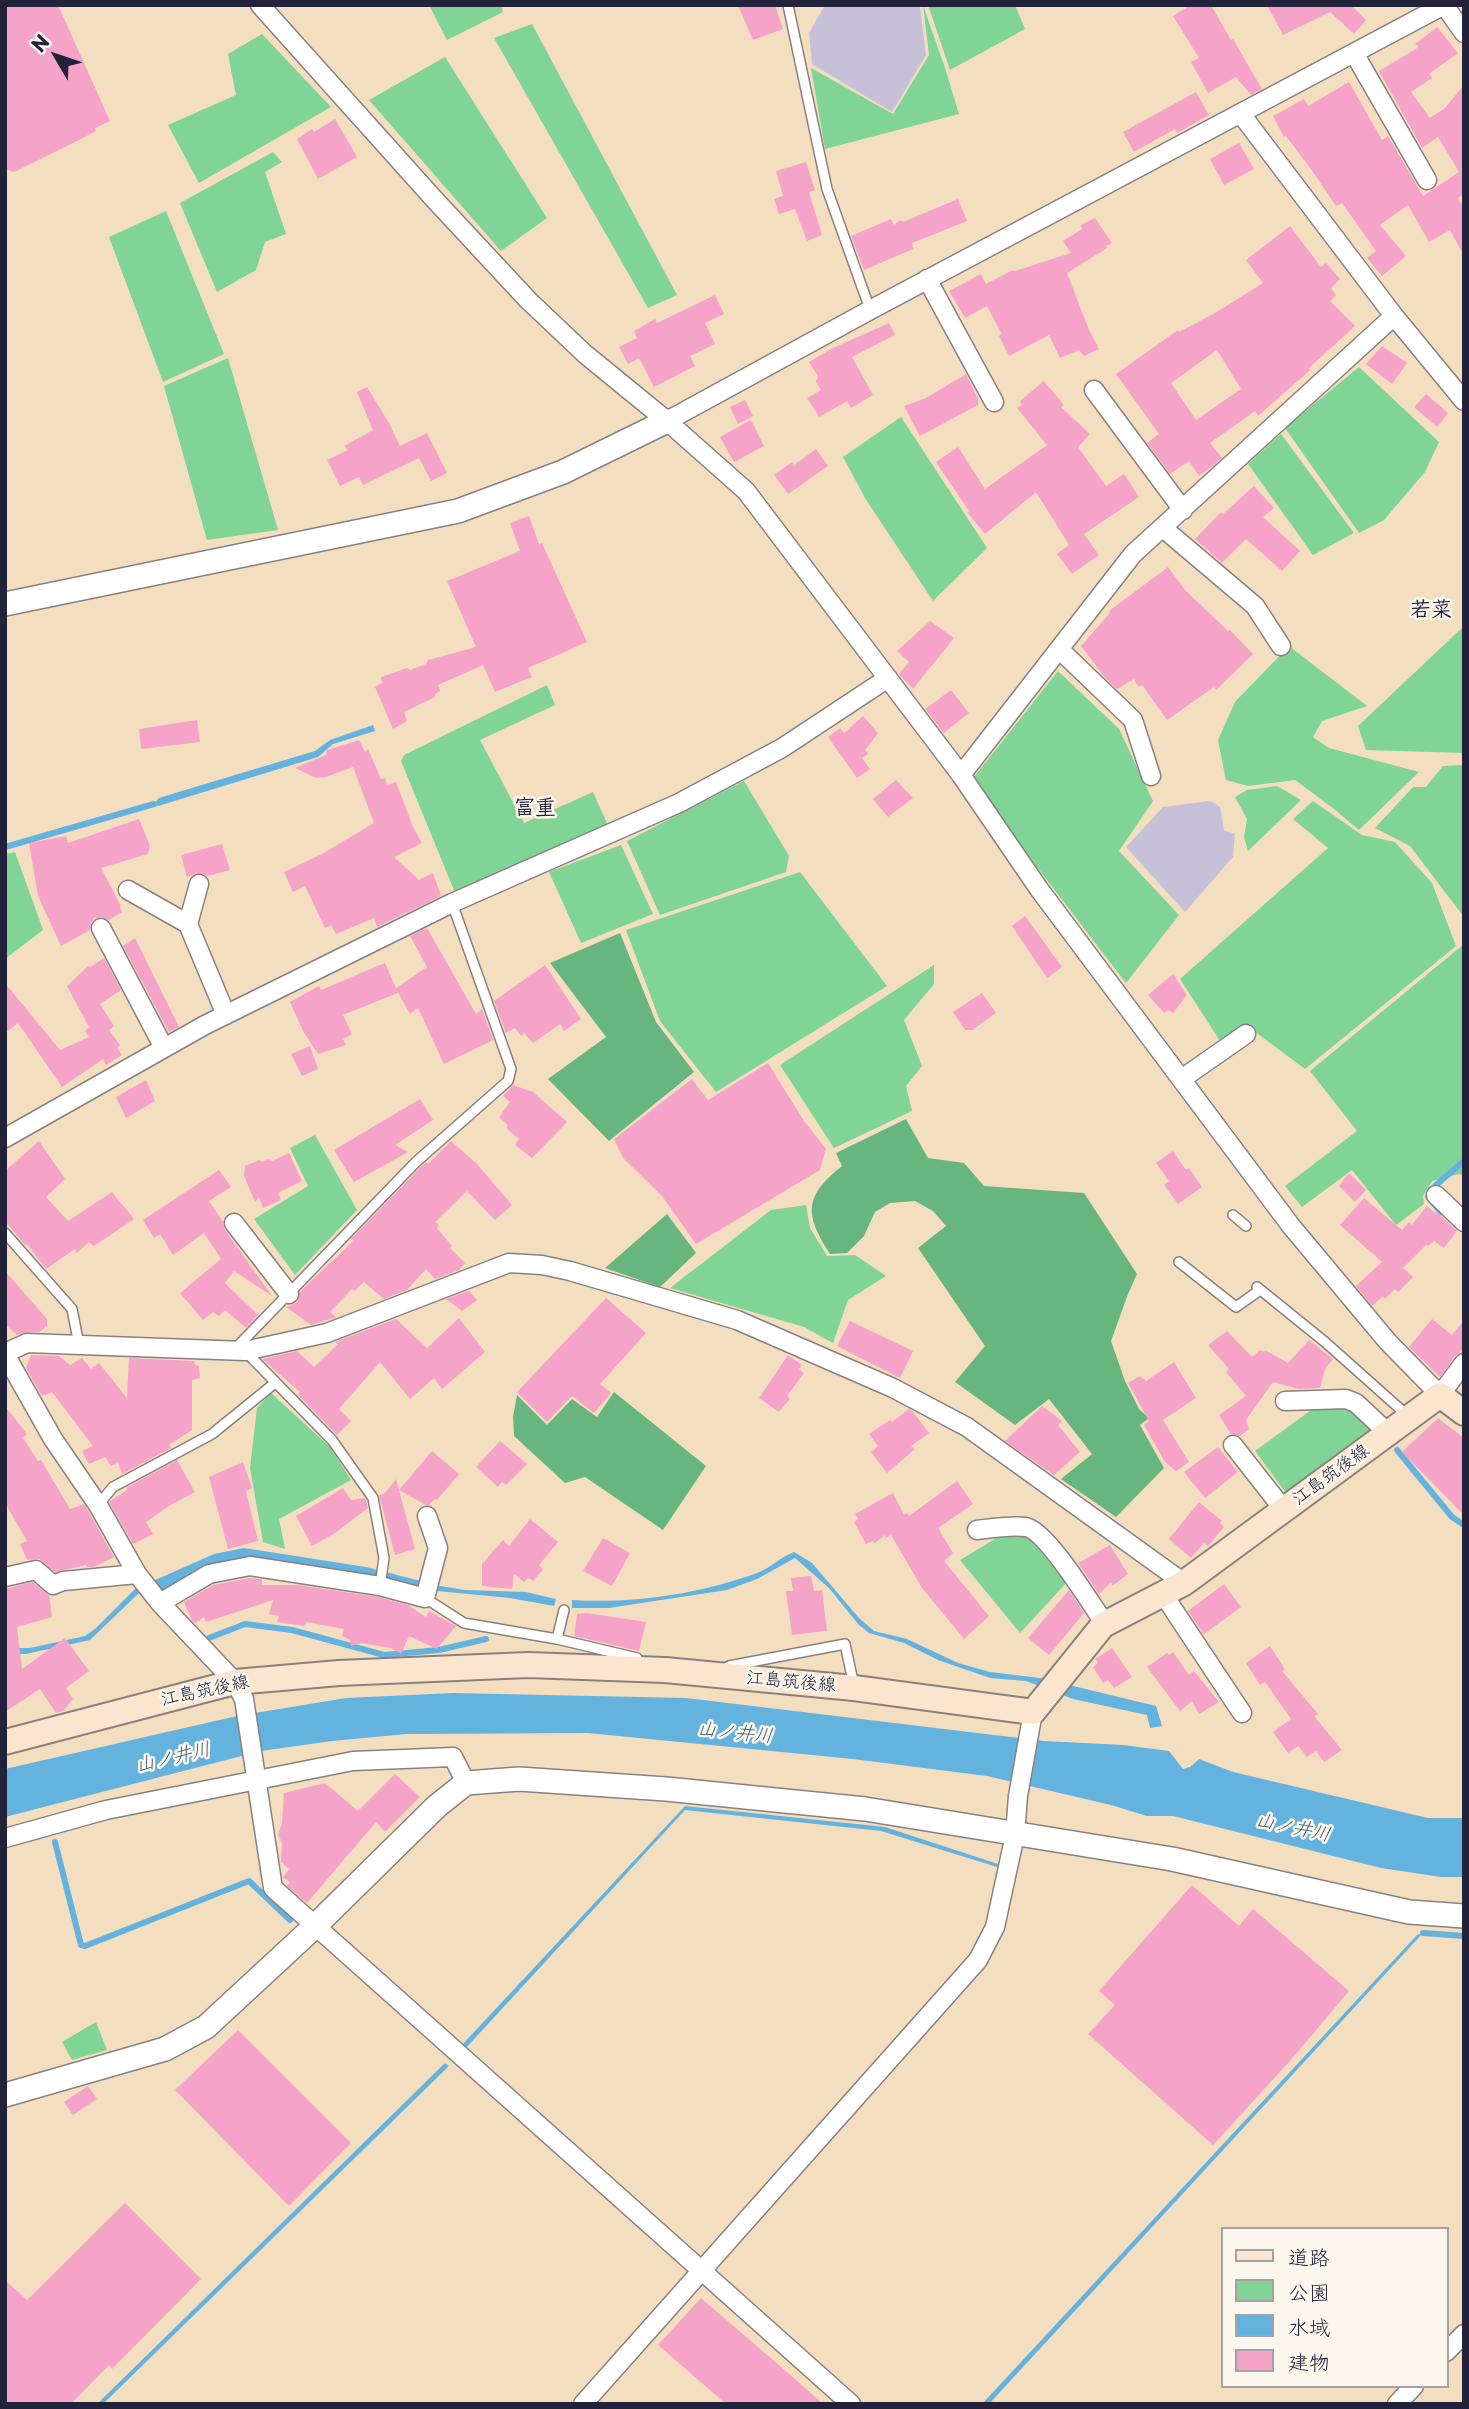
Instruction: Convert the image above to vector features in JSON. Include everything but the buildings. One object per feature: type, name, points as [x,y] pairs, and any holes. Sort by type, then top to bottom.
[{"type":"main road","points":[[1440,1395],[1464,1413]]},
{"type":"main road","name":"江島筑後線","points":[[5,1742],[240,1690],[339,1673],[528,1665],[696,1673],[854,1688],[1031,1722],[1105,1624],[1174,1589],[1440,1395]]},
{"type":"street","points":[[260,5],[528,300],[584,354],[667,421],[746,491],[961,775],[1040,889],[1291,1226],[1388,1342],[1440,1395],[1464,1363]]},
{"type":"street","points":[[5,604],[458,511],[563,472],[667,421],[927,279],[1241,114],[1430,8],[1444,5],[1464,33]]},
{"type":"street","points":[[1354,53],[1427,180]]},
{"type":"street","points":[[1241,114],[1394,316],[1464,401]]},
{"type":"street","points":[[927,279],[994,402]]},
{"type":"street","points":[[961,775],[1133,554],[1394,316]]},
{"type":"street","points":[[1094,390],[1183,510]]},
{"type":"street","points":[[1163,528],[1255,606],[1281,646]]},
{"type":"street","points":[[1060,650],[1133,720],[1151,776]]},
{"type":"street","points":[[5,1138],[226,1015],[452,903],[679,803],[782,748],[888,678]]},
{"type":"street","points":[[188,925],[200,884]]},
{"type":"street","points":[[128,890],[188,925],[226,1015]]},
{"type":"street","points":[[101,928],[164,1048]]},
{"type":"street","points":[[1183,1079],[1246,1034]]},
{"type":"street","points":[[1436,1195],[1464,1222]]},
{"type":"street","points":[[234,1223],[289,1294]]},
{"type":"street","points":[[851,2404],[273,1888],[240,1690],[137,1574],[98,1505],[53,1439],[6,1360],[27,1343],[239,1351],[327,1333],[509,1263],[542,1265],[570,1271],[737,1320],[893,1388],[967,1427],[1174,1589],[1242,1713]]},
{"type":"street","points":[[1285,1401],[1346,1399],[1356,1403],[1388,1433]]},
{"type":"street","points":[[1233,1446],[1284,1510]]},
{"type":"street","points":[[160,1603],[209,1574],[250,1566],[380,1586],[425,1598],[438,1548],[427,1516]]},
{"type":"street","points":[[977,1530],[1027,1527],[1035,1531],[1050,1545],[1105,1624]]},
{"type":"street","points":[[5,1577],[36,1570],[53,1585],[63,1581],[137,1574]]},
{"type":"street","points":[[583,2404],[978,1960],[995,1927],[1015,1835],[1018,1796],[1031,1722]]},
{"type":"street","points":[[5,1838],[255,1771],[353,1761],[453,1757],[466,1783]]},
{"type":"street","points":[[5,2095],[165,2049],[206,2027],[314,1927],[437,1806],[466,1783],[519,1779],[679,1791],[865,1810],[1172,1859],[1409,1912],[1464,1916]]},
{"type":"street","points":[[1448,2350],[1464,2334]]},
{"type":"street","points":[[1397,2404],[1412,2388]]},
{"type":"lane","points":[[788,5],[827,189],[867,301]]},
{"type":"lane","points":[[380,1586],[384,1558],[373,1498],[332,1440],[239,1351],[289,1294],[416,1161],[508,1081],[511,1069],[452,903]]},
{"type":"lane","points":[[1233,1215],[1245,1226]]},
{"type":"lane","points":[[5,1233],[72,1309],[79,1345]]},
{"type":"lane","points":[[1179,1262],[1236,1307],[1259,1288],[1409,1417]]},
{"type":"lane","points":[[98,1505],[113,1487],[212,1434],[275,1383]]},
{"type":"lane","points":[[425,1598],[464,1623],[557,1639],[696,1673],[845,1644],[854,1688]]},
{"type":"lane","points":[[557,1639],[564,1610]]},
{"type":"shaded area","points":[[825,5],[920,6],[926,55],[892,112],[812,64],[809,33]]},
{"type":"shaded area","points":[[1210,801],[1220,807],[1224,830],[1235,834],[1233,857],[1185,912],[1126,847],[1163,807]]},
{"type":"green space","points":[[429,5],[501,5],[503,12],[447,40]]},
{"type":"green space","points":[[923,5],[959,114],[825,149],[811,68],[893,114],[929,55]]},
{"type":"green space","points":[[928,5],[1015,5],[1025,29],[950,70]]},
{"type":"green space","points":[[532,24],[677,295],[648,308],[494,38]]},
{"type":"green space","points":[[262,34],[331,107],[199,183],[168,125],[236,95],[228,54]]},
{"type":"green space","points":[[445,57],[547,218],[501,251],[369,100]]},
{"type":"green space","points":[[273,152],[282,162],[265,172],[286,234],[265,242],[256,270],[217,292],[180,203]]},
{"type":"green space","points":[[166,211],[224,354],[163,382],[109,237]]},
{"type":"green space","points":[[228,358],[278,530],[207,540],[164,386]]},
{"type":"green space","points":[[1359,367],[1439,442],[1425,472],[1384,520],[1359,533],[1285,428]]},
{"type":"green space","points":[[901,417],[987,548],[933,601],[865,498],[843,457]]},
{"type":"green space","points":[[1281,434],[1354,533],[1313,555],[1248,464]]},
{"type":"green space","points":[[1464,626],[1464,753],[1366,750],[1358,726]]},
{"type":"green space","points":[[1289,646],[1367,706],[1322,721],[1313,737],[1329,748],[1419,772],[1359,830],[1295,780],[1248,786],[1226,780],[1218,740],[1235,702]]},
{"type":"green space","points":[[1058,671],[1119,729],[1153,801],[1119,851],[1179,915],[1126,983],[971,781]]},
{"type":"green space","points":[[547,685],[555,705],[480,740],[524,823],[593,792],[610,830],[456,895],[401,761],[404,755]]},
{"type":"green space","points":[[1464,765],[1464,917],[1410,846],[1375,828],[1413,787],[1426,787],[1443,766]]},
{"type":"green space","points":[[744,781],[789,856],[786,872],[660,915],[627,841]]},
{"type":"green space","points":[[1277,786],[1301,800],[1248,851],[1244,837],[1247,819],[1235,797],[1247,790]]},
{"type":"green space","points":[[1313,801],[1362,835],[1395,842],[1432,883],[1456,946],[1305,1069],[1246,1025],[1222,1044],[1180,979],[1328,848],[1293,819]]},
{"type":"green space","points":[[621,845],[653,914],[581,943],[549,872]]},
{"type":"green space","points":[[15,852],[43,930],[5,959],[5,854]]},
{"type":"green space","points":[[800,872],[887,986],[716,1092],[660,1021],[626,930]]},
{"type":"green space","points":[[620,933],[656,1022],[694,1072],[609,1141],[548,1079],[606,1037],[550,963]]},
{"type":"green space","points":[[1464,944],[1464,1176],[1459,1174],[1432,1181],[1423,1196],[1424,1204],[1396,1225],[1352,1170],[1302,1207],[1285,1186],[1357,1131],[1310,1071]]},
{"type":"green space","points":[[934,965],[934,984],[904,1020],[922,1066],[906,1086],[912,1111],[834,1148],[780,1065]]},
{"type":"green space","points":[[906,1119],[928,1158],[964,1163],[984,1186],[1084,1193],[1137,1274],[1111,1341],[1125,1381],[1139,1409],[1149,1418],[1140,1425],[1164,1468],[1116,1517],[1061,1479],[1092,1454],[1049,1399],[1015,1425],[955,1382],[985,1346],[918,1248],[946,1226],[933,1211],[915,1201],[890,1203],[875,1212],[864,1236],[847,1253],[830,1254],[821,1240],[812,1216],[812,1206],[820,1187],[842,1166],[836,1153]]},
{"type":"green space","points":[[315,1135],[357,1210],[295,1275],[254,1219],[308,1186],[290,1148]]},
{"type":"green space","points":[[806,1205],[810,1228],[827,1256],[855,1255],[886,1276],[848,1300],[833,1343],[804,1327],[670,1288],[771,1210]]},
{"type":"green space","points":[[667,1214],[696,1253],[660,1287],[605,1268]]},
{"type":"green space","points":[[614,1392],[706,1466],[663,1530],[585,1477],[565,1483],[514,1436],[513,1417],[517,1395],[547,1425],[572,1399],[597,1417]]},
{"type":"green space","points":[[271,1393],[329,1446],[351,1480],[279,1519],[285,1549],[263,1542],[250,1468],[257,1408]]},
{"type":"green space","points":[[1338,1407],[1357,1410],[1380,1431],[1289,1497],[1255,1451],[1314,1408]]},
{"type":"green space","points":[[1018,1532],[1041,1545],[1069,1580],[1020,1633],[960,1560],[1000,1536]]},
{"type":"green space","points":[[96,2022],[107,2050],[72,2060],[62,2042]]},
{"type":"water","points":[[373,725],[375,731],[333,744],[318,757],[158,806],[154,804],[159,798],[315,751],[330,740]]},
{"type":"water","points":[[244,1548],[366,1567],[440,1586],[465,1590],[526,1592],[556,1599],[554,1606],[510,1598],[208,1569],[157,1592],[138,1594],[90,1640],[26,1654],[5,1654],[5,1648],[30,1648],[85,1636],[135,1589],[214,1554]]},
{"type":"water","points":[[794,1552],[812,1563],[859,1618],[874,1631],[907,1639],[958,1663],[990,1672],[1040,1678],[1156,1706],[1162,1726],[1150,1728],[1147,1715],[1073,1699],[1026,1681],[990,1678],[938,1660],[904,1643],[869,1633],[858,1624],[829,1588],[795,1558],[757,1579],[727,1590],[609,1608],[572,1608],[572,1600],[642,1599],[712,1587],[757,1573]]},
{"type":"water","name":"山ノ井川","points":[[453,1693],[686,1698],[1044,1741],[1123,1745],[1169,1751],[1183,1769],[1199,1759],[1233,1772],[1428,1818],[1464,1818],[1464,1877],[1441,1877],[1381,1868],[1173,1816],[1147,1816],[987,1776],[853,1759],[588,1733],[406,1734],[261,1751],[5,1817],[5,1769],[237,1716],[346,1698]]},
{"type":"water","points":[[685,1806],[885,1827],[998,1864],[997,1867],[881,1831],[685,1810],[465,2049],[461,2046]]},
{"type":"water","points":[[1423,1933],[989,2404],[982,2404],[1417,1935]]},
{"type":"water","points":[[445,2063],[449,2066],[103,2404],[97,2404]]},
{"type":"waterway","points":[[5,847],[154,804]]},
{"type":"waterway","points":[[1441,1212],[1428,1197],[1436,1185],[1464,1161]]},
{"type":"waterway","points":[[1397,1450],[1452,1517],[1464,1525]]},
{"type":"waterway","points":[[209,1638],[245,1624],[292,1630],[384,1655],[439,1650],[486,1639]]},
{"type":"waterway","points":[[55,1842],[81,1945],[85,1946],[249,1881],[290,1920]]},
{"type":"waterway","points":[[1423,1933],[1464,1936]]},
{"type":"district","name":"若菜","points":[[1431,610]]},
{"type":"district","name":"富重","points":[[535,808]]}]
